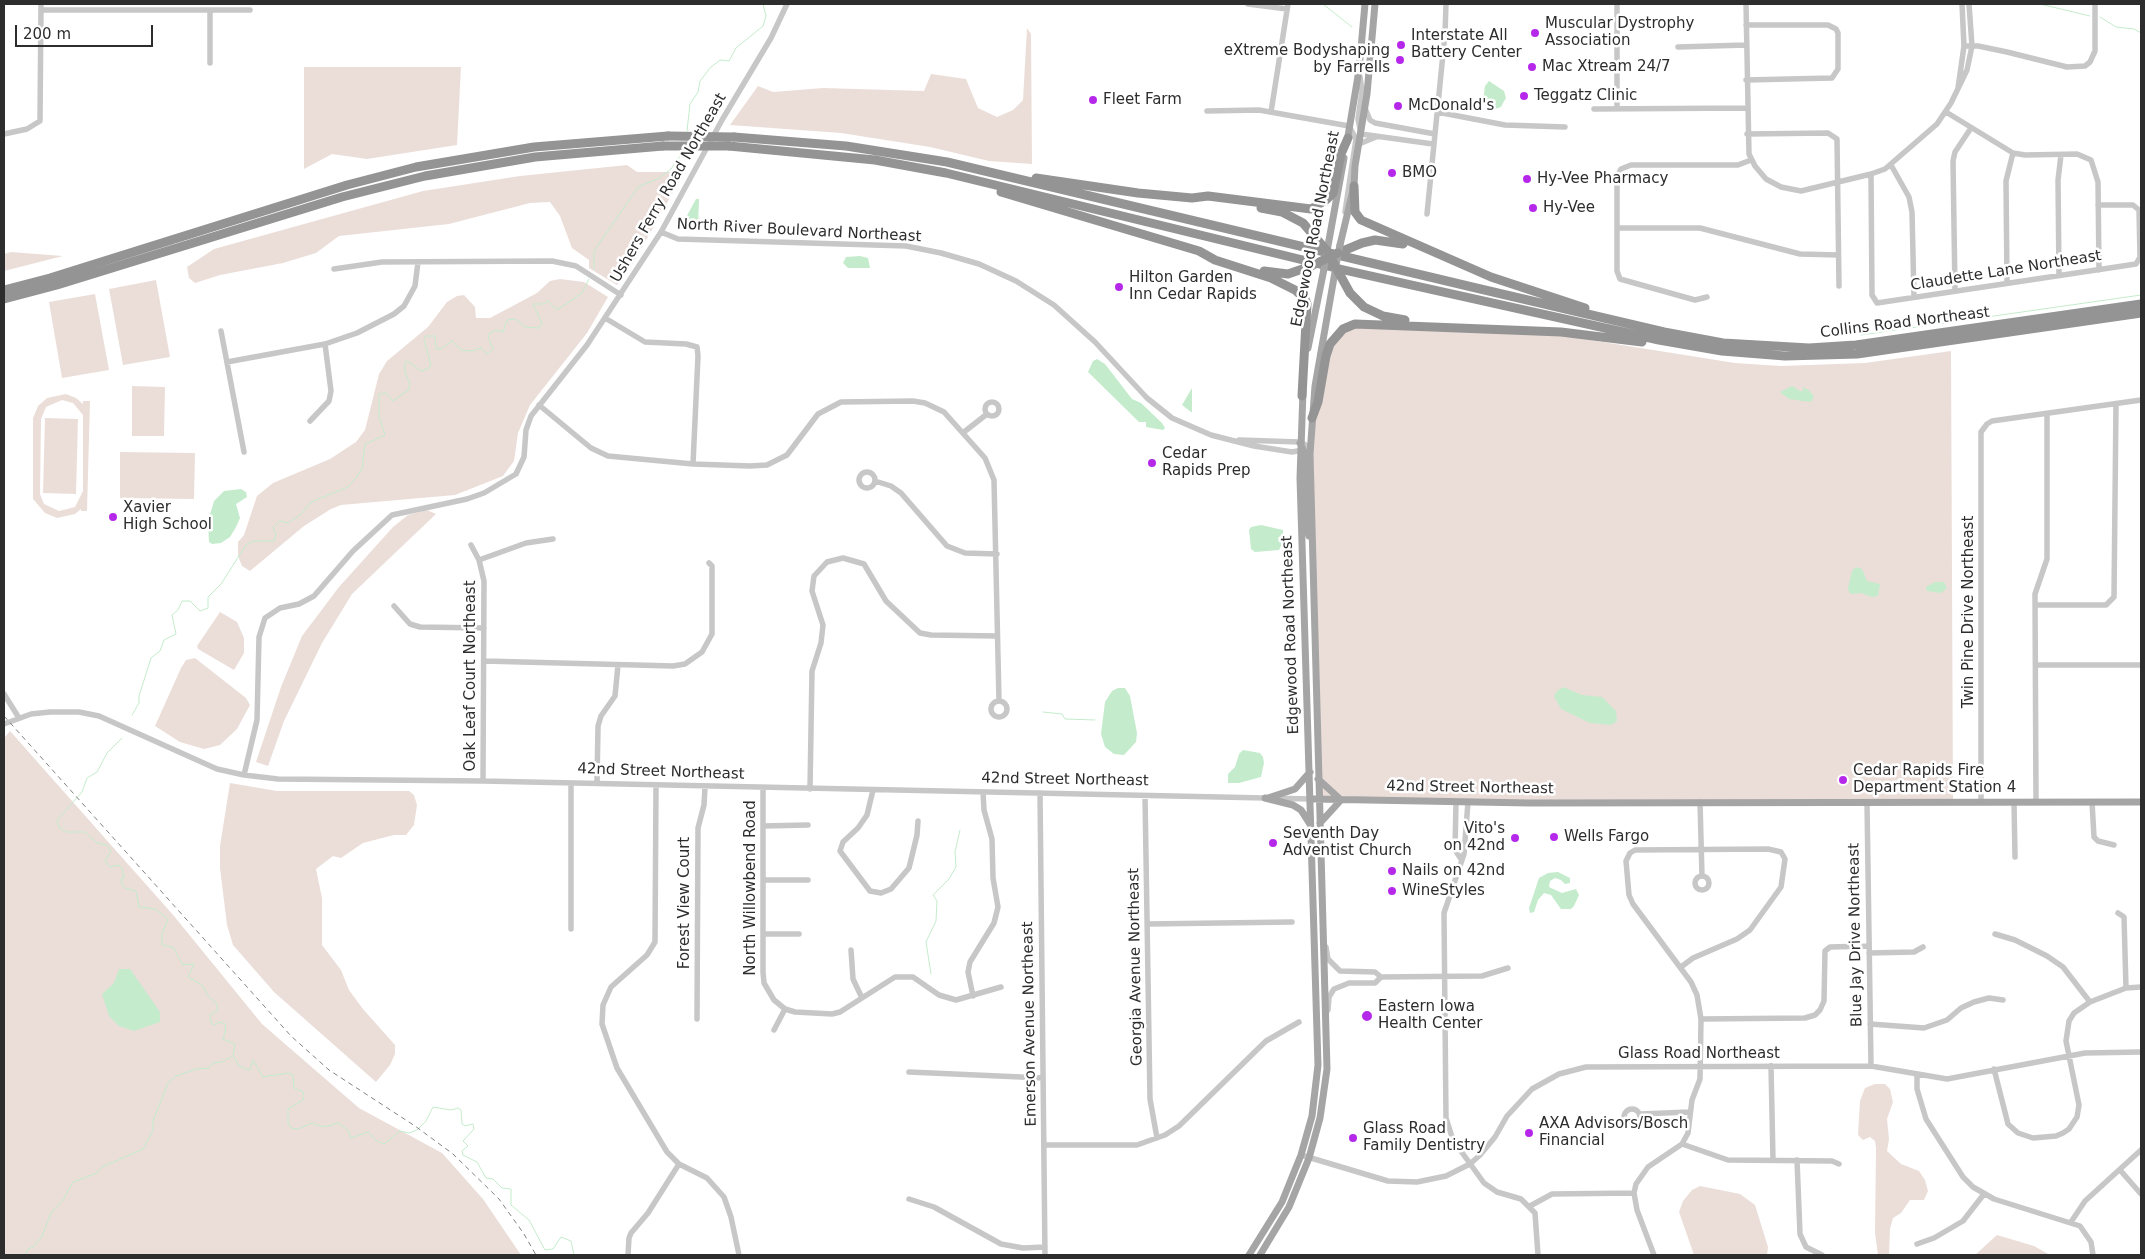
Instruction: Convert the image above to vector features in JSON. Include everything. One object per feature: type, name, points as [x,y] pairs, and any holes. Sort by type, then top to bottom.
[{"type":"highway","points":[[4,290],[50,278],[285,204],[389,174],[462,158],[534,147],[668,136],[734,137],[846,146],[1094,188],[1192,198],[1282,212],[1303,222],[1335,257],[1344,286],[1356,300],[1373,312],[1383,316],[1413,321],[1495,329]]},
{"type":"highway","points":[[1192,198],[1223,197],[1311,209],[1326,200],[1333,193],[1341,154],[1348,138]]},
{"type":"highway","points":[[4,299],[57,285],[342,197],[425,176],[535,157],[663,146],[729,146],[851,157],[907,165],[1272,273],[1288,274],[1335,257],[1368,241],[1385,240],[1642,326]]},
{"type":"highway","points":[[947,162],[1642,326]]},
{"type":"highway","name":"Collins Road Northeast","points":[[907,165],[984,181],[1344,270],[1659,340],[1722,352],[1785,356],[1866,352],[2141,313]]},
{"type":"highway","points":[[1354,186],[1355,212],[1361,220],[1446,259]]},
{"type":"highway","points":[[1199,251],[1215,260],[1283,283],[1305,299],[1307,304],[1302,396]]},
{"type":"highway","name":"Collins Road Northeast","points":[[1642,326],[1723,343],[1809,348],[1894,341],[2141,304]]},
{"type":"highway","points":[[1312,418],[1318,402],[1330,344],[1344,329],[1367,323],[1561,332],[1621,338],[1719,355],[1785,356]]},
{"type":"main road","name":"Edgewood Road Northeast","points":[[1260,1255],[1289,1207],[1309,1158],[1324,1094],[1327,1069],[1325,944],[1320,823],[1310,772],[1305,450],[1312,418],[1335,257],[1349,126],[1358,70],[1365,4]]},
{"type":"main road","name":"Edgewood Road Northeast","points":[[1250,1255],[1282,1202],[1301,1155],[1312,1116],[1318,1065],[1312,830],[1318,780],[1313,556],[1305,450],[1300,442],[1302,396],[1309,344],[1324,270],[1335,257],[1344,230],[1354,186],[1365,108],[1375,4]]},
{"type":"main road","points":[[1266,798],[1296,789],[1310,772]]},
{"type":"main road","points":[[1318,780],[1341,800],[1320,823]]},
{"type":"main road","points":[[1266,798],[1294,805],[1301,810],[1312,830]]},
{"type":"main road","name":"42nd Street Northeast","points":[[1315,799],[1456,802],[2141,802]]},
{"type":"street","name":"Ushers Ferry Road Northeast","points":[[244,775],[257,720],[259,637],[264,618],[280,608],[299,604],[314,596],[353,551],[392,515],[467,499],[484,493],[510,479],[522,464],[528,423],[539,405],[587,345],[661,232],[770,38],[787,4]]},
{"type":"street","points":[[1248,4],[1288,7],[1271,112]]},
{"type":"street","points":[[1427,214],[1446,4]]},
{"type":"street","points":[[1617,4],[1617,109]]},
{"type":"street","points":[[1746,4],[1747,134],[1751,160],[1766,179],[1787,189],[1808,190],[1871,174],[1891,165],[1924,136],[1946,112],[1968,70],[1972,46],[1969,4]]},
{"type":"street","points":[[1957,93],[1964,46],[1962,4]]},
{"type":"street","points":[[1964,46],[2007,52],[2067,67],[2084,66],[2090,62],[2095,51],[2095,4]]},
{"type":"street","points":[[4,134],[27,129],[40,121],[41,7],[250,10]]},
{"type":"street","points":[[210,10],[210,63]]},
{"type":"street","points":[[1746,25],[1832,26],[1838,33],[1837,72],[1835,76],[1827,80],[1746,80]]},
{"type":"street","points":[[1678,46],[1746,45]]},
{"type":"street","points":[[1358,70],[1362,91],[1358,119],[1361,134],[1433,144]]},
{"type":"street","points":[[1365,108],[1370,120],[1375,123],[1434,134]]},
{"type":"street","points":[[1594,109],[1747,108]]},
{"type":"street","points":[[1207,111],[1271,112],[1349,126],[1356,139],[1344,218],[1344,230]]},
{"type":"street","points":[[1437,112],[1505,125],[1565,127]]},
{"type":"street","points":[[1946,112],[2013,153],[2083,155],[2091,160],[2098,182],[2099,270]]},
{"type":"street","points":[[1955,291],[1953,161],[1956,152],[1971,128]]},
{"type":"street","points":[[1747,134],[1828,133],[1834,136],[1838,142],[1838,286]]},
{"type":"street","points":[[1359,144],[1378,136]]},
{"type":"street","points":[[2007,282],[2006,181],[2013,153]]},
{"type":"street","points":[[2059,275],[2058,180],[2061,154]]},
{"type":"street","points":[[1707,297],[1694,300],[1620,279],[1617,271],[1616,228],[1616,180],[1618,173],[1625,166],[1630,165],[1738,165],[1751,160]]},
{"type":"street","points":[[1891,165],[1909,197],[1912,212],[1914,297]]},
{"type":"street","name":"Claudette Lane Northeast","points":[[1871,174],[1872,299],[1877,303],[2007,282],[2131,266],[2138,261],[2139,210],[2133,205],[2098,205]]},
{"type":"street","points":[[1616,228],[1700,228],[1794,253],[1838,255]]},
{"type":"street","name":"North River Boulevard Northeast","points":[[661,232],[678,239],[906,246],[935,251],[979,264],[1016,281],[1054,305],[1084,331],[1147,398],[1172,418],[1204,433],[1254,446],[1305,450]]},
{"type":"street","points":[[334,269],[370,262],[552,261],[564,263],[587,272],[621,295]]},
{"type":"street","points":[[227,362],[324,344],[357,333],[394,314],[404,306],[415,286],[418,262]]},
{"type":"street","points":[[605,318],[645,342],[686,344],[697,347],[693,464]]},
{"type":"street","points":[[221,331],[244,452]]},
{"type":"street","points":[[310,421],[329,401],[331,391],[324,344]]},
{"type":"street","points":[[539,405],[598,453],[621,458],[693,464],[750,466],[778,462],[796,446],[810,422],[818,414],[841,402],[854,400],[925,403],[944,412],[964,432],[985,458],[994,480],[997,554],[998,701]]},
{"type":"street","points":[[2036,802],[2035,605],[2037,586],[2046,568],[2047,559],[2046,414],[2141,400]]},
{"type":"street","points":[[2035,605],[2106,604],[2114,597],[2116,404]]},
{"type":"street","points":[[964,432],[987,414]]},
{"type":"street","name":"Twin Pine Drive Northeast","points":[[1981,802],[1981,432],[1986,424],[2046,414]]},
{"type":"street","name":"North River Boulevard Northeast","points":[[1235,440],[1300,442],[1305,450]]},
{"type":"street","points":[[875,481],[892,486],[901,493],[947,546],[965,553],[997,554]]},
{"type":"street","points":[[479,560],[526,543],[553,540]]},
{"type":"street","name":"Oak Leaf Court Northeast","points":[[471,545],[479,560],[484,581],[483,781]]},
{"type":"street","points":[[810,789],[812,672],[821,643],[823,625],[812,591],[814,576],[827,562],[843,558],[864,564],[886,601],[920,632],[931,635],[997,636]]},
{"type":"street","points":[[484,661],[647,666],[685,664],[702,652],[708,644],[713,625],[712,566],[709,563]]},
{"type":"street","points":[[394,606],[410,624],[420,627],[484,628]]},
{"type":"street","points":[[597,783],[598,726],[601,716],[615,696],[618,665]]},
{"type":"street","points":[[2036,665],[2141,665]]},
{"type":"street","points":[[4,694],[19,718]]},
{"type":"street","name":"42nd Street Northeast","points":[[4,725],[19,718],[50,712],[79,712],[99,716],[206,765],[244,775],[326,780],[597,783],[656,786],[1315,799]]},
{"type":"street","points":[[570,929],[571,783]]},
{"type":"street","points":[[656,786],[655,942],[646,955],[611,987],[604,1005],[602,1024],[610,1050],[623,1079],[667,1152],[679,1164],[707,1178],[724,1197],[731,1217],[739,1255]]},
{"type":"street","name":"Forest View Court","points":[[697,1019],[698,828],[704,805],[705,787]]},
{"type":"street","name":"North Willowbend Road","points":[[763,788],[764,983],[770,995],[785,1009]]},
{"type":"street","points":[[873,790],[867,815],[858,828],[843,842],[840,851],[870,891],[882,893],[891,889],[909,868],[916,844],[918,821]]},
{"type":"street","points":[[973,996],[968,972],[970,962],[994,923],[998,907],[993,878],[992,839],[984,810],[983,792]]},
{"type":"street","name":"Emerson Avenue Northeast","points":[[1040,793],[1045,1255]]},
{"type":"street","name":"Georgia Avenue Northeast","points":[[1146,796],[1150,1099],[1157,1138]]},
{"type":"street","points":[[1456,802],[1455,850],[1461,859]]},
{"type":"street","points":[[1468,802],[1466,844],[1444,912],[1446,1118],[1453,1140],[1489,1187],[1521,1199],[1530,1206],[1537,1221],[1538,1255]]},
{"type":"street","points":[[1700,802],[1702,876]]},
{"type":"street","points":[[2014,802],[2015,857]]},
{"type":"street","points":[[2092,802],[2094,837],[2098,841],[2114,844]]},
{"type":"street","name":"Blue Jay Drive Northeast","points":[[1867,803],[1870,1066]]},
{"type":"street","points":[[763,826],[808,825]]},
{"type":"street","points":[[1654,1255],[1641,1225],[1634,1193],[1636,1184],[1648,1167],[1682,1144],[1688,1133],[1689,1112],[1698,1088],[1701,1019],[1697,995],[1692,982],[1680,967],[1633,904],[1629,895],[1626,862],[1630,853],[1635,850],[1768,849],[1781,852],[1785,858],[1784,877],[1781,887],[1750,930],[1738,939],[1693,958],[1680,967]]},
{"type":"street","points":[[763,880],[808,880]]},
{"type":"street","points":[[2118,913],[2124,917],[2126,988]]},
{"type":"street","points":[[1148,924],[1292,922]]},
{"type":"street","points":[[763,934],[799,934]]},
{"type":"street","points":[[1995,934],[2015,940],[2047,956],[2062,967],[2090,1002]]},
{"type":"street","points":[[1325,944],[1328,959],[1340,971],[1376,972],[1381,977],[1482,976],[1508,968]]},
{"type":"street","points":[[1701,1019],[1806,1018],[1815,1015],[1820,1010],[1824,1001],[1824,951],[1830,947],[1914,952],[1923,946]]},
{"type":"street","points":[[851,950],[853,979],[862,998]]},
{"type":"street","points":[[774,1030],[785,1009],[815,1014],[840,1012],[888,980],[904,976],[913,977],[948,998],[956,1000],[1001,987]]},
{"type":"street","points":[[1327,1016],[1330,997],[1334,989],[1349,983],[1375,983],[1381,977]]},
{"type":"street","points":[[1994,1069],[2008,1124],[2025,1136],[2056,1136],[2069,1129],[2077,1117],[2078,1099],[2066,1030],[2069,1021],[2074,1013],[2090,1002],[2126,988],[2141,987]]},
{"type":"street","points":[[1870,1024],[1924,1028],[1947,1020],[1961,1008],[1974,1002],[1989,998],[2003,1000]]},
{"type":"street","points":[[1045,1145],[1137,1144],[1157,1138],[1179,1126],[1266,1041],[1299,1022]]},
{"type":"street","name":"Glass Road Northeast","points":[[1301,1155],[1402,1183],[1434,1180],[1470,1164],[1488,1146],[1507,1116],[1524,1096],[1543,1081],[1559,1074],[1586,1067],[1870,1066],[1947,1079],[2069,1056],[2100,1052],[2141,1052]]},
{"type":"street","points":[[1772,1066],[1773,1160]]},
{"type":"street","points":[[909,1072],[1043,1078]]},
{"type":"street","points":[[1918,1075],[1917,1089],[1926,1119],[1962,1177],[1984,1194],[2080,1226],[2087,1233],[2093,1255]]},
{"type":"street","points":[[1640,1114],[1689,1112]]},
{"type":"street","points":[[1682,1144],[1728,1160],[1832,1161],[1839,1164]]},
{"type":"street","points":[[2071,1222],[2077,1210],[2085,1201],[2141,1150]]},
{"type":"street","points":[[1798,1160],[1800,1234],[1806,1247],[1822,1255]]},
{"type":"street","points":[[628,1255],[631,1233],[648,1213],[679,1164]]},
{"type":"street","points":[[2120,1170],[2141,1194]]},
{"type":"street","points":[[1530,1206],[1552,1194],[1634,1193]]},
{"type":"street","points":[[1917,1244],[1934,1238],[1963,1221],[1984,1194]]},
{"type":"street","points":[[909,1199],[934,1207],[1001,1244],[1023,1248],[1044,1248]]},
{"type":"shaded area","points":[[1027,28],[1031,34],[1032,164],[989,161],[930,147],[841,133],[730,125],[758,86],[773,92],[823,88],[924,91],[931,74],[966,79],[978,108],[997,117],[1013,110],[1023,100]]},
{"type":"shaded area","points":[[304,67],[461,67],[457,145],[367,159],[332,154],[304,169]]},
{"type":"shaded area","points":[[1489,81],[1504,91],[1506,98],[1501,107],[1495,109],[1486,107],[1483,100],[1485,86]]},
{"type":"shaded area","points":[[627,165],[637,172],[675,172],[680,180],[632,265],[617,285],[589,268],[589,260],[572,248],[560,216],[550,202],[530,203],[449,224],[339,236],[316,253],[283,263],[220,275],[195,283],[189,278],[187,267],[214,249],[423,191],[520,176]]},
{"type":"shaded area","points":[[696,199],[699,199],[698,226],[697,228],[685,227],[684,221]]},
{"type":"shaded area","points":[[11,252],[63,256],[4,271],[4,254]]},
{"type":"shaded area","points":[[860,256],[868,258],[870,268],[848,268],[843,263],[846,257]]},
{"type":"shaded area","points":[[560,279],[584,282],[608,297],[587,333],[530,405],[518,433],[514,461],[503,476],[455,495],[341,505],[304,526],[250,571],[242,566],[238,556],[238,542],[244,535],[257,496],[273,483],[330,459],[356,442],[365,430],[379,374],[387,361],[428,327],[447,302],[457,296],[464,295],[475,307],[476,318],[490,318],[537,293],[550,281]]},
{"type":"shaded area","points":[[156,280],[170,357],[123,365],[109,289]]},
{"type":"shaded area","points":[[95,294],[109,370],[62,378],[49,302]]},
{"type":"shaded area","points":[[1355,324],[1565,336],[1735,363],[1781,366],[1865,363],[1951,351],[1953,802],[1319,799],[1310,454],[1330,344]]},
{"type":"shaded area","points":[[1097,359],[1105,364],[1132,399],[1141,403],[1162,423],[1165,428],[1163,430],[1146,427],[1146,422],[1139,422],[1088,372],[1093,361]]},
{"type":"shaded area","points":[[132,386],[165,387],[164,436],[132,436]]},
{"type":"shaded area","points":[[1792,386],[1800,391],[1803,391],[1803,387],[1810,391],[1814,397],[1811,402],[1789,399],[1780,392]]},
{"type":"shaded area","points":[[1192,388],[1192,412],[1191,412],[1182,405]]},
{"type":"shaded area","points":[[66,394],[76,398],[83,404],[83,401],[90,401],[87,511],[81,511],[81,509],[75,514],[57,518],[45,513],[33,499],[33,418],[38,406],[47,398]],"holes":[[[62,400],[73,403],[83,415],[83,491],[75,507],[59,511],[44,504],[40,494],[41,419],[46,407]]]},
{"type":"shaded area","points":[[45,418],[78,419],[76,494],[43,493]]},
{"type":"shaded area","points":[[120,452],[195,453],[194,499],[120,498]]},
{"type":"shaded area","points":[[241,489],[246,492],[247,497],[236,504],[240,518],[236,527],[230,537],[221,543],[212,544],[209,542],[208,521],[214,501],[224,491]]},
{"type":"shaded area","points":[[427,510],[436,514],[352,594],[322,643],[284,721],[268,766],[256,762],[281,687],[302,636],[339,587],[393,527],[408,515]]},
{"type":"shaded area","points":[[1261,525],[1283,530],[1283,542],[1279,550],[1255,552],[1251,549],[1249,530],[1251,527]]},
{"type":"shaded area","points":[[1856,567],[1862,569],[1867,581],[1880,584],[1878,596],[1872,597],[1861,593],[1850,594],[1848,588],[1852,571]]},
{"type":"shaded area","points":[[1935,582],[1944,582],[1947,588],[1941,593],[1927,591],[1926,587]]},
{"type":"shaded area","points":[[220,612],[237,622],[244,638],[244,653],[234,670],[198,649],[197,646]]},
{"type":"shaded area","points":[[195,658],[246,698],[250,705],[237,729],[220,745],[204,749],[180,742],[155,726],[181,668],[186,660]]},
{"type":"shaded area","points":[[1563,687],[1582,695],[1602,697],[1616,711],[1617,721],[1611,725],[1590,723],[1561,709],[1554,696]]},
{"type":"shaded area","points":[[1118,688],[1125,688],[1130,696],[1137,733],[1136,742],[1124,755],[1114,754],[1105,747],[1101,734],[1105,702],[1112,691]]},
{"type":"shaded area","points":[[10,731],[174,916],[262,1024],[359,1108],[442,1153],[483,1199],[521,1255],[4,1255],[5,737]]},
{"type":"shaded area","points":[[1243,750],[1260,753],[1263,757],[1264,763],[1261,777],[1239,783],[1228,783],[1228,774],[1235,767],[1239,754]]},
{"type":"shaded area","points":[[230,783],[277,791],[409,791],[414,795],[417,805],[414,825],[406,835],[394,835],[363,843],[341,858],[333,856],[316,869],[322,898],[322,945],[341,970],[349,990],[395,1045],[395,1054],[390,1065],[376,1082],[274,992],[233,945],[227,925],[220,868],[220,846]]},
{"type":"shaded area","points":[[1558,872],[1570,878],[1570,883],[1565,884],[1555,878],[1550,881],[1549,887],[1562,893],[1576,889],[1579,895],[1574,906],[1571,909],[1561,909],[1551,895],[1544,893],[1538,900],[1534,912],[1530,913],[1529,908],[1539,878],[1548,873]]},
{"type":"shaded area","points":[[119,969],[130,969],[160,1012],[160,1022],[134,1031],[119,1026],[109,1016],[102,994],[114,983]]},
{"type":"shaded area","points":[[1875,1084],[1885,1084],[1890,1089],[1893,1102],[1887,1119],[1889,1139],[1887,1151],[1901,1164],[1919,1171],[1925,1180],[1928,1191],[1924,1200],[1910,1200],[1901,1213],[1893,1218],[1890,1229],[1889,1255],[1878,1255],[1875,1233],[1875,1141],[1870,1137],[1863,1140],[1858,1135],[1860,1101],[1865,1088]]},
{"type":"shaded area","points":[[1700,1186],[1740,1194],[1755,1205],[1768,1247],[1767,1255],[1694,1255],[1679,1212],[1683,1201],[1692,1190]]},
{"type":"shaded area","points":[[1997,1235],[2034,1246],[2050,1255],[1975,1255]]},
{"type":"waterway","points":[[687,131],[690,104],[698,92],[700,81],[710,68],[720,60],[729,61],[736,48],[763,26],[766,16],[763,4]]},
{"type":"waterway","points":[[1323,4],[1352,27]]},
{"type":"waterway","points":[[2040,4],[2090,16]]},
{"type":"waterway","points":[[2100,17],[2116,27],[2134,29],[2141,33]]},
{"type":"waterway","points":[[594,269],[594,251],[638,187],[659,178],[671,169],[684,150]]},
{"type":"waterway","points":[[132,715],[139,703],[139,696],[151,658],[160,651],[164,640],[176,634],[172,615],[178,610],[182,601],[190,601],[200,611],[208,608],[208,597],[221,584],[246,545],[253,541],[274,541],[276,534],[273,528],[280,521],[288,523],[300,515],[311,502],[348,487],[358,475],[362,469],[365,444],[385,435],[379,416],[379,394],[386,393],[393,401],[408,390],[410,384],[405,372],[405,362],[407,361],[421,371],[429,368],[431,365],[424,340],[426,336],[435,336],[436,349],[442,348],[452,341],[461,350],[472,351],[481,348],[487,354],[493,349],[488,337],[490,333],[496,330],[503,332],[507,320],[515,319],[525,327],[539,328],[542,323],[533,304],[543,304],[548,301],[556,309],[560,308],[582,293],[589,279]]},
{"type":"waterway","points":[[1861,335],[2141,295]]},
{"type":"waterway","points":[[1043,712],[1062,714],[1065,719],[1095,720]]},
{"type":"waterway","points":[[122,738],[107,753],[97,772],[87,778],[82,792],[57,821],[59,827],[66,832],[85,832],[97,843],[107,845],[111,851],[105,861],[110,867],[119,865],[122,869],[124,878],[121,879],[122,884],[125,888],[136,891],[139,907],[155,909],[168,919],[162,934],[162,945],[173,947],[183,965],[194,964],[188,977],[202,985],[208,996],[217,1004],[217,1011],[210,1015],[211,1023],[214,1025],[219,1022],[225,1024],[226,1029],[223,1039],[235,1044],[233,1056],[239,1066],[250,1070],[253,1060],[263,1077],[288,1073],[293,1075],[294,1088],[303,1092],[304,1096],[303,1100],[288,1109],[288,1124],[291,1128],[298,1129],[312,1123],[324,1127],[338,1123],[348,1130],[351,1138],[368,1132],[377,1141],[384,1144],[400,1131],[409,1133],[417,1130],[426,1121],[433,1107],[451,1110],[458,1108],[461,1110],[462,1124],[465,1126],[473,1124],[474,1129],[463,1141],[468,1146],[462,1151],[463,1155],[477,1162],[486,1178],[493,1179],[502,1188],[511,1189],[511,1205],[529,1220],[545,1250],[553,1249],[561,1237],[571,1241],[574,1255]]},
{"type":"waterway","points":[[931,974],[926,942],[936,921],[937,901],[933,895],[949,879],[956,867],[955,852],[960,830]]},
{"type":"waterway","points":[[25,1255],[28,1249],[33,1247],[42,1236],[51,1213],[63,1200],[73,1182],[97,1173],[102,1167],[143,1149],[153,1130],[153,1121],[168,1083],[176,1076],[196,1069],[209,1068],[213,1063],[222,1062],[231,1057]]},
{"type":"railway","points":[[4,716],[291,1036],[329,1070],[415,1126],[453,1154],[499,1199],[524,1234],[536,1255]]},
{"type":"place","name":"Muscular Dystrophy Association","points":[[1535,33]]},
{"type":"place","name":"Interstate All Battery Center","points":[[1401,45]]},
{"type":"place","name":"eXtreme Bodyshaping by Farrells","points":[[1400,60]]},
{"type":"place","name":"Mac Xtream 24/7","points":[[1532,67]]},
{"type":"place","name":"Teggatz Clinic","points":[[1524,96]]},
{"type":"place","name":"Fleet Farm","points":[[1093,100]]},
{"type":"place","name":"McDonald's","points":[[1398,106]]},
{"type":"place","name":"BMO","points":[[1392,173]]},
{"type":"place","name":"Hy-Vee Pharmacy","points":[[1527,179]]},
{"type":"place","name":"Hy-Vee","points":[[1533,208]]},
{"type":"place","name":"Hilton Garden Inn Cedar Rapids","points":[[1119,287]]},
{"type":"place","name":"Cedar Rapids Prep","points":[[1152,463]]},
{"type":"place","name":"Xavier High School","points":[[113,517]]},
{"type":"place","name":"Cedar Rapids Fire Department Station 4","points":[[1843,780]]},
{"type":"place","name":"Wells Fargo","points":[[1554,837]]},
{"type":"place","name":"Vito's on 42nd","points":[[1515,838]]},
{"type":"place","name":"Seventh Day Adventist Church","points":[[1273,843]]},
{"type":"place","name":"Nails on 42nd","points":[[1392,871]]},
{"type":"place","name":"WineStyles","points":[[1392,891]]},
{"type":"place","name":"Eastern Iowa Health Center","points":[[1367,1016]]},
{"type":"place","name":"AXA Advisors/Bosch Financial","points":[[1529,1133]]},
{"type":"place","name":"Glass Road Family Dentistry","points":[[1353,1138]]}]
